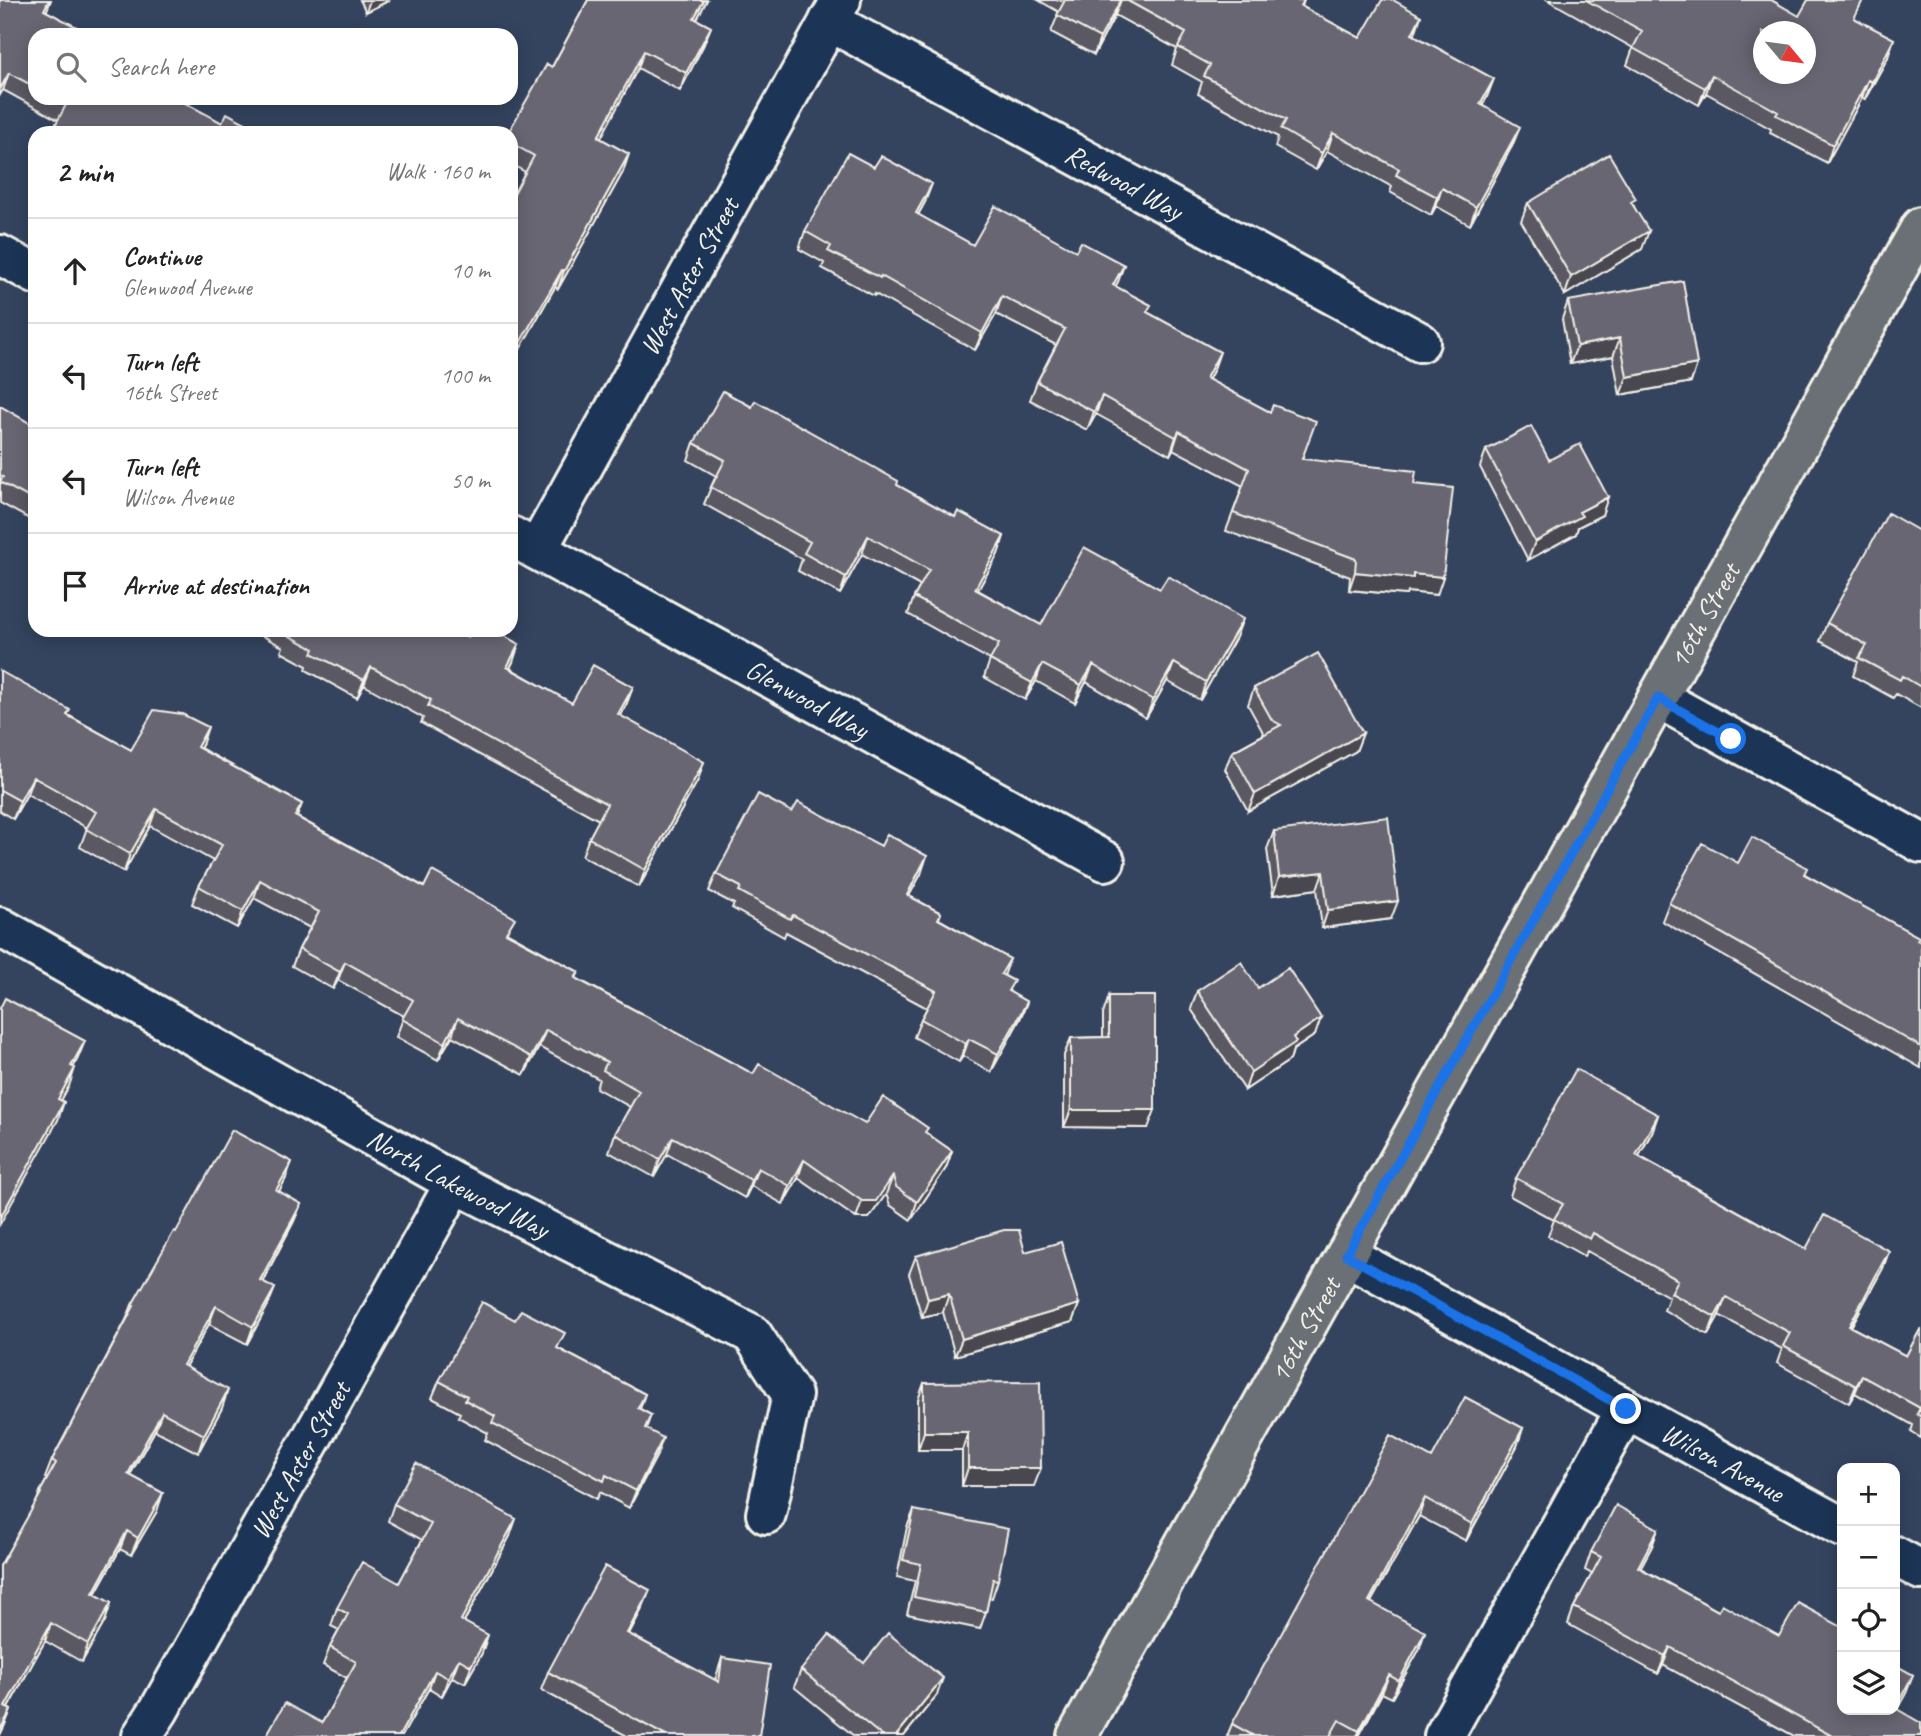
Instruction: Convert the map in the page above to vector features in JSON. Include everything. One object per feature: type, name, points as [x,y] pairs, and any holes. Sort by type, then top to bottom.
[{"type":"main road","name":"16th Street","points":[[1077,1736],[1921,226]]},
{"type":"street","name":"Redwood Way","points":[[835,11],[1420,342]]},
{"type":"street","name":"West Aster Street","points":[[524,543],[835,11]]},
{"type":"street","points":[[0,255],[28,270]]},
{"type":"street","name":"Glenwood Way","points":[[524,543],[1105,861]]},
{"type":"street","points":[[1658,698],[1921,844]]},
{"type":"street","name":"North Lakewood Way","points":[[0,926],[455,1183],[752,1334],[792,1395],[766,1514]]},
{"type":"street","name":"West Aster Street","points":[[142,1736],[455,1183]]},
{"type":"street","name":"Wilson Avenue","points":[[1346,1255],[1840,1526]]},
{"type":"street","points":[[1444,1736],[1626,1409]]},
{"type":"street","points":[[1900,1559],[1921,1570]]},
{"type":"building","points":[[0,0],[49,0],[44,10],[79,28],[28,28],[28,83],[9,73],[0,89]]},
{"type":"building","points":[[588,0],[704,0],[694,18],[711,27],[686,73],[644,51],[598,137],[629,154],[564,271],[562,270],[518,346],[518,186],[534,156],[518,147],[518,126],[512,126],[547,64],[552,67]]},
{"type":"building","points":[[1065,0],[1121,0],[1100,38],[1057,15]]},
{"type":"building","points":[[1126,0],[1304,0],[1301,6],[1360,38],[1382,0],[1393,0],[1421,16],[1412,34],[1494,79],[1480,104],[1520,127],[1476,207],[1442,188],[1437,197],[1396,175],[1399,169],[1333,133],[1322,153],[1281,129],[1286,120],[1204,76],[1210,65],[1178,47],[1186,33]]},
{"type":"building","points":[[1586,0],[1771,0],[1799,16],[1808,0],[1863,0],[1854,18],[1894,39],[1872,82],[1868,80],[1833,145],[1776,115],[1778,112],[1712,75],[1705,88],[1633,48],[1642,31]]},
{"type":"building","points":[[66,105],[189,105],[222,123],[227,113],[251,126],[55,126]]},
{"type":"building","points":[[848,153],[874,167],[881,156],[932,184],[916,213],[973,245],[995,206],[1076,251],[1081,242],[1124,265],[1113,285],[1151,305],[1147,312],[1220,352],[1206,378],[1270,412],[1273,405],[1316,421],[1302,459],[1416,471],[1414,484],[1453,488],[1443,577],[1413,574],[1413,578],[1355,572],[1356,559],[1233,513],[1249,469],[1179,431],[1176,437],[1102,396],[1094,412],[1037,382],[1065,329],[1002,296],[982,333],[881,276],[880,278],[828,251],[831,246],[805,231]]},
{"type":"building","points":[[1609,154],[1636,199],[1631,202],[1649,231],[1571,277],[1528,203]]},
{"type":"building","points":[[1683,281],[1697,364],[1627,377],[1620,338],[1577,346],[1568,301]]},
{"type":"building","points":[[723,391],[752,407],[755,401],[898,481],[897,485],[955,517],[958,511],[1004,536],[975,589],[1041,625],[1084,547],[1160,589],[1168,576],[1243,619],[1206,682],[1174,663],[1153,700],[1093,665],[1081,685],[1042,664],[1032,683],[990,660],[999,644],[914,597],[929,570],[868,536],[846,577],[804,553],[810,542],[711,487],[725,460],[694,443]]},
{"type":"building","points":[[0,406],[28,422],[28,497],[0,482],[3,477],[0,475]]},
{"type":"building","points":[[1531,426],[1549,460],[1580,444],[1608,497],[1579,512],[1582,516],[1535,542],[1486,450]]},
{"type":"building","points":[[1888,513],[1921,532],[1921,687],[1902,676],[1900,680],[1859,658],[1867,645],[1827,623]]},
{"type":"building","points":[[292,637],[506,637],[519,644],[507,667],[572,703],[593,665],[633,687],[618,714],[704,762],[645,870],[589,838],[607,804],[428,706],[431,700],[371,667],[364,680],[312,653],[314,649]]},
{"type":"building","points":[[1318,653],[1363,733],[1255,794],[1232,752],[1281,725],[1272,720],[1254,688]]},
{"type":"building","points":[[0,671],[70,710],[67,715],[131,750],[154,710],[182,714],[208,727],[197,747],[302,804],[295,816],[424,887],[432,871],[515,918],[506,933],[579,972],[575,978],[753,1074],[759,1064],[865,1124],[883,1097],[928,1128],[925,1132],[952,1151],[917,1202],[896,1187],[893,1176],[876,1201],[862,1201],[804,1160],[790,1186],[758,1168],[751,1180],[673,1137],[660,1159],[615,1134],[639,1091],[603,1070],[607,1062],[546,1030],[531,1057],[458,1018],[445,1043],[402,1019],[413,1000],[345,962],[340,972],[299,949],[319,912],[260,880],[243,911],[199,886],[222,845],[156,809],[130,854],[86,829],[96,812],[33,777],[20,801],[0,790]]},
{"type":"building","points":[[758,794],[792,812],[798,802],[881,846],[887,834],[927,856],[907,895],[941,913],[938,919],[1010,959],[1001,974],[1014,981],[1008,991],[1027,1002],[998,1054],[969,1039],[966,1044],[921,1019],[936,991],[793,915],[790,919],[739,891],[741,887],[716,874]]},
{"type":"building","points":[[1388,817],[1398,901],[1328,910],[1323,872],[1279,877],[1274,831]]},
{"type":"building","points":[[1752,837],[1807,868],[1804,874],[1919,937],[1921,1047],[1669,903],[1702,843],[1738,863]]},
{"type":"building","points":[[1241,962],[1258,988],[1288,968],[1321,1018],[1293,1037],[1296,1042],[1251,1072],[1197,991]]},
{"type":"building","points":[[1109,996],[1155,996],[1155,1110],[1071,1110],[1071,1038],[1109,1037]]},
{"type":"building","points":[[5,998],[85,1041],[71,1066],[75,1068],[58,1099],[64,1102],[0,1218],[0,1008]]},
{"type":"building","points":[[1576,1069],[1658,1115],[1636,1155],[1806,1249],[1824,1215],[1889,1251],[1849,1326],[1906,1356],[1921,1328],[1921,1417],[1917,1414],[1920,1408],[1862,1376],[1856,1386],[1783,1346],[1790,1333],[1726,1297],[1715,1317],[1671,1293],[1678,1280],[1593,1233],[1590,1239],[1554,1219],[1563,1204],[1516,1178]]},
{"type":"building","points":[[232,1130],[292,1162],[276,1190],[301,1204],[260,1280],[275,1288],[253,1327],[216,1306],[183,1365],[228,1390],[204,1435],[162,1412],[128,1474],[163,1493],[138,1538],[127,1531],[93,1593],[111,1603],[88,1644],[51,1623],[5,1707],[11,1710],[0,1730],[0,1566],[41,1493],[56,1463],[52,1460],[134,1306],[132,1305]]},
{"type":"building","points":[[1004,1230],[1019,1230],[1025,1252],[1061,1242],[1079,1304],[962,1339],[949,1294],[928,1299],[916,1256]]},
{"type":"building","points":[[482,1302],[515,1320],[521,1310],[565,1333],[557,1348],[645,1394],[638,1408],[651,1415],[645,1428],[663,1438],[636,1491],[606,1475],[604,1481],[492,1423],[495,1416],[465,1400],[467,1396],[439,1381]]},
{"type":"building","points":[[1040,1382],[1041,1468],[968,1468],[968,1432],[924,1432],[924,1383]]},
{"type":"building","points":[[1465,1397],[1523,1428],[1472,1524],[1425,1498],[1369,1601],[1425,1632],[1399,1681],[1389,1675],[1359,1731],[1339,1720],[1330,1736],[1254,1736],[1232,1724],[1390,1435],[1432,1458]]},
{"type":"building","points":[[416,1463],[516,1519],[461,1620],[488,1635],[471,1666],[459,1659],[448,1678],[435,1671],[399,1736],[266,1736],[285,1703],[322,1723],[356,1662],[330,1647],[348,1614],[337,1608],[362,1562],[399,1583],[431,1524],[394,1504]]},
{"type":"building","points":[[1616,1505],[1658,1529],[1638,1567],[1718,1611],[1722,1604],[1779,1636],[1798,1603],[1837,1624],[1837,1715],[1900,1715],[1900,1711],[1921,1723],[1921,1736],[1832,1736],[1670,1647],[1665,1656],[1574,1607],[1601,1557],[1591,1552]]},
{"type":"building","points":[[914,1510],[1008,1529],[998,1580],[993,1579],[986,1612],[914,1597],[921,1564],[903,1560]]},
{"type":"building","points":[[605,1566],[650,1590],[627,1633],[719,1682],[722,1658],[770,1665],[759,1736],[666,1736],[548,1672]]},
{"type":"building","points":[[888,1633],[943,1678],[896,1736],[882,1736],[801,1670],[829,1635],[864,1663]]},
{"type":"building","points":[[1900,1668],[1913,1675],[1900,1699]]},
{"type":"route","points":[[1626,1409],[1346,1255],[1658,698],[1731,739]]}]
